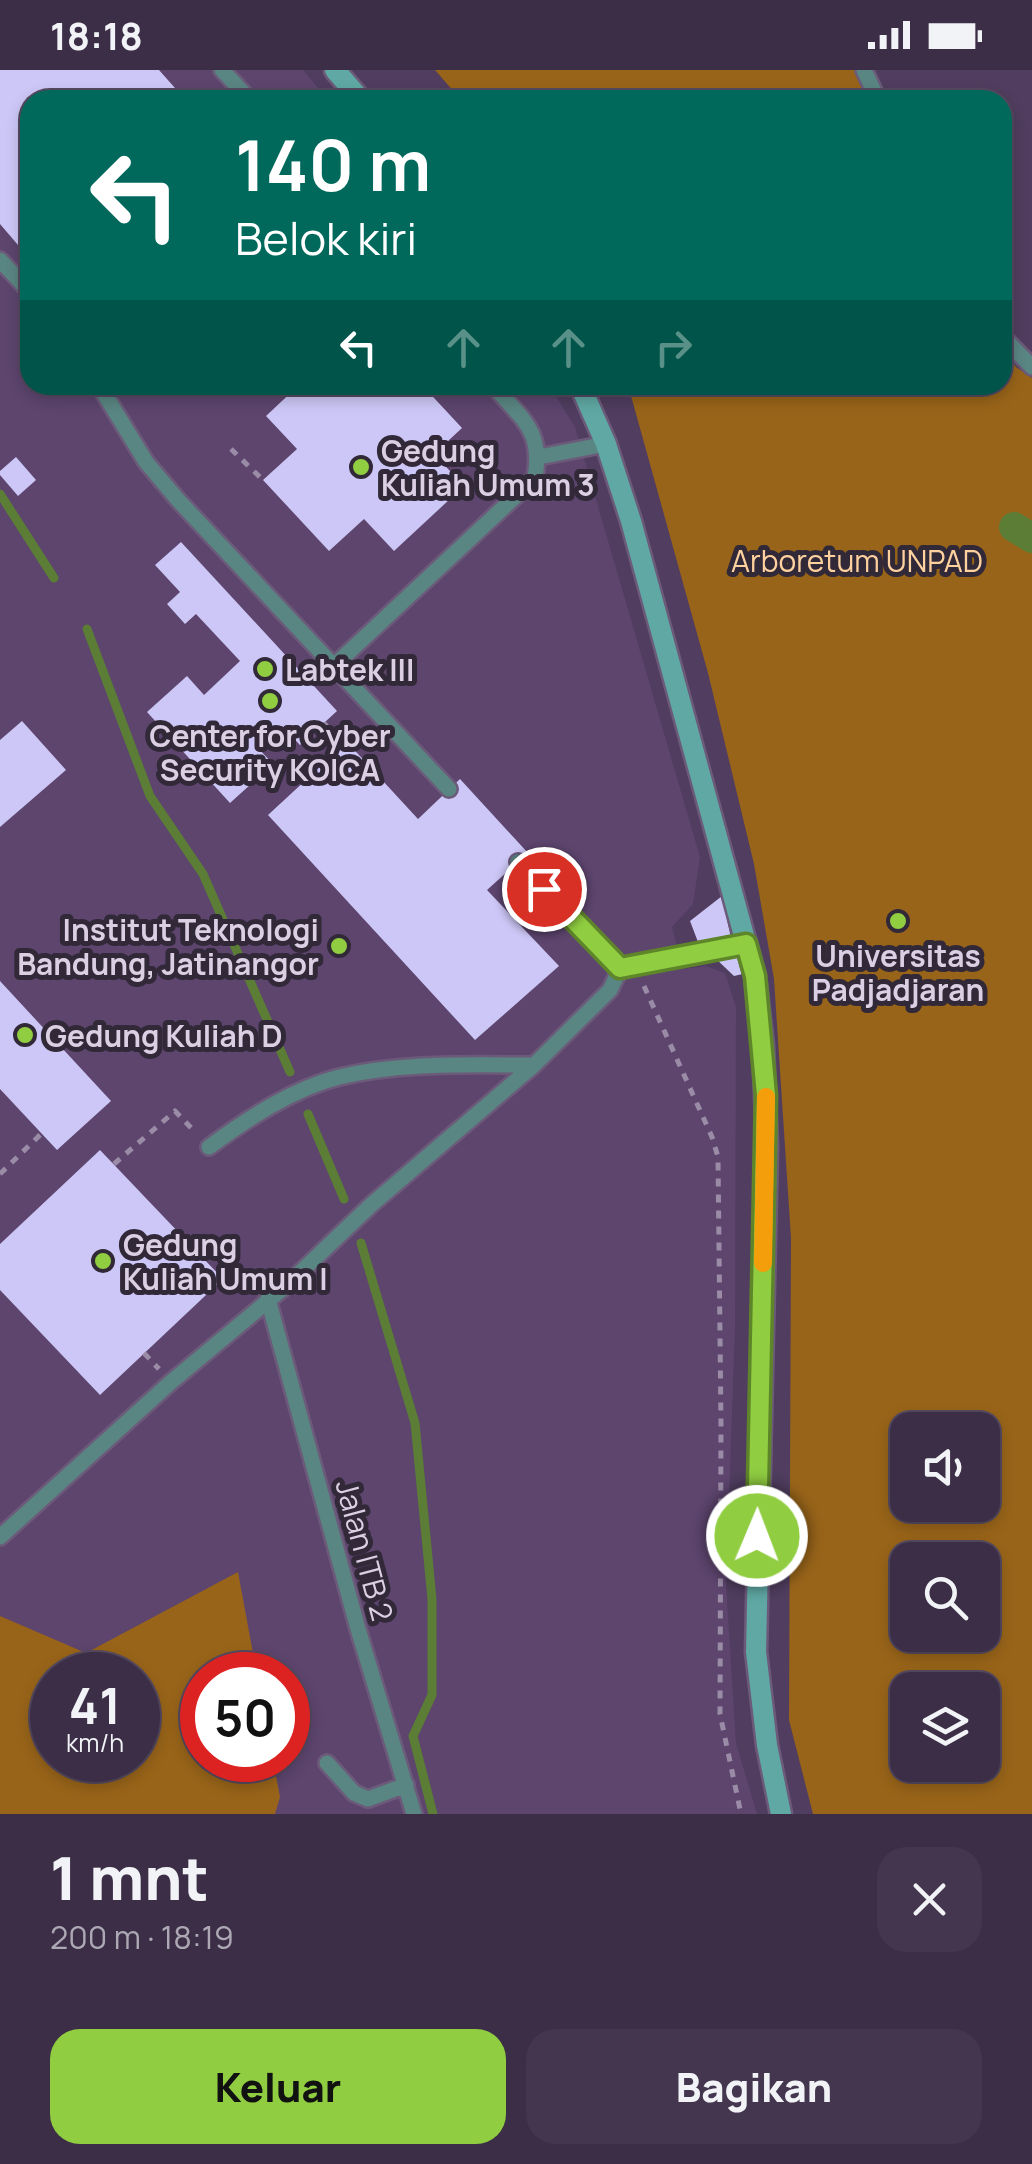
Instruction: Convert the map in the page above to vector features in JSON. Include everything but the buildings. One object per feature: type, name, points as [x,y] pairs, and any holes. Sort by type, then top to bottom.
[{"type":"main road","points":[[335,70],[352,90]]},
{"type":"main road","points":[[584,395],[606,444],[631,521],[755,976],[766,1095],[757,1672],[781,1814]]},
{"type":"lane","points":[[222,70],[241,90]]},
{"type":"lane","points":[[0,260],[20,281]]},
{"type":"lane","points":[[1012,346],[1032,366]]},
{"type":"lane","points":[[106,395],[146,462],[450,789]]},
{"type":"lane","points":[[335,665],[536,478],[536,438],[501,395]]},
{"type":"lane","points":[[538,457],[606,444]]},
{"type":"lane","points":[[518,862],[627,967]]},
{"type":"lane","points":[[0,1537],[371,1204],[534,1064],[610,990],[627,967],[746,944]]},
{"type":"lane","points":[[209,1147],[246,1120],[340,1077],[412,1066],[534,1064]]},
{"type":"lane","name":"Jalan ITB 2","points":[[268,1299],[358,1628],[414,1814]]},
{"type":"lane","points":[[326,1763],[354,1793],[368,1799],[406,1786]]},
{"type":"path","points":[[231,449],[262,480]]},
{"type":"path","points":[[324,723],[342,746]]},
{"type":"path","points":[[627,967],[718,1156],[722,1424],[720,1714],[742,1814]]},
{"type":"path","points":[[114,1164],[175,1111],[209,1147]]},
{"type":"path","points":[[0,1174],[41,1134]]},
{"type":"shaded area","name":"Institut Teknologi Bandung, Jatinangor","points":[[0,70],[303,70],[320,90],[20,90],[20,395],[555,395],[575,427],[700,857],[693,904],[672,927],[683,969],[706,966],[725,973],[736,1007],[735,1329],[726,1583],[736,1743],[757,1814],[0,1814]]},
{"type":"green space","points":[[435,70],[855,70],[864,90],[452,90]]},
{"type":"green space","name":"Arboretum UNPAD","points":[[1012,362],[1032,378],[1032,1814],[813,1814],[789,1720],[791,1238],[774,979],[754,864],[708,673],[631,395],[1012,395]]},
{"type":"green space","points":[[238,1572],[253,1652],[180,1652],[180,1782],[277,1782],[280,1797],[275,1814],[0,1814],[0,1616],[84,1652],[30,1652],[30,1782],[160,1782],[160,1652],[88,1652]]},
{"type":"waterway","points":[[0,494],[54,578]]},
{"type":"waterway","points":[[1014,527],[1032,538]]},
{"type":"waterway","points":[[87,629],[150,796],[203,874],[290,1072]]},
{"type":"waterway","points":[[308,1114],[344,1199]]},
{"type":"waterway","points":[[361,1243],[415,1423],[432,1599],[432,1695],[413,1736],[433,1814]]},
{"type":"slow traffic","points":[[763,1263],[766,1097]]},
{"type":"place","name":"Gedung Kuliah Umum 3","points":[[361,467]]},
{"type":"place","name":"Labtek III","points":[[265,669]]},
{"type":"place","name":"Center for Cyber Security KOICA","points":[[270,701]]},
{"type":"place","name":"Universitas Padjadjaran","points":[[898,921]]},
{"type":"place","name":"Institut Teknologi Bandung, Jatinangor","points":[[339,946]]},
{"type":"place","name":"Gedung Kuliah D","points":[[25,1035]]},
{"type":"place","name":"Gedung Kuliah Umum I","points":[[103,1261]]},
{"type":"route","points":[[544,889],[620,968],[746,944],[755,976],[763,1045],[767,1146],[757,1536]]}]
